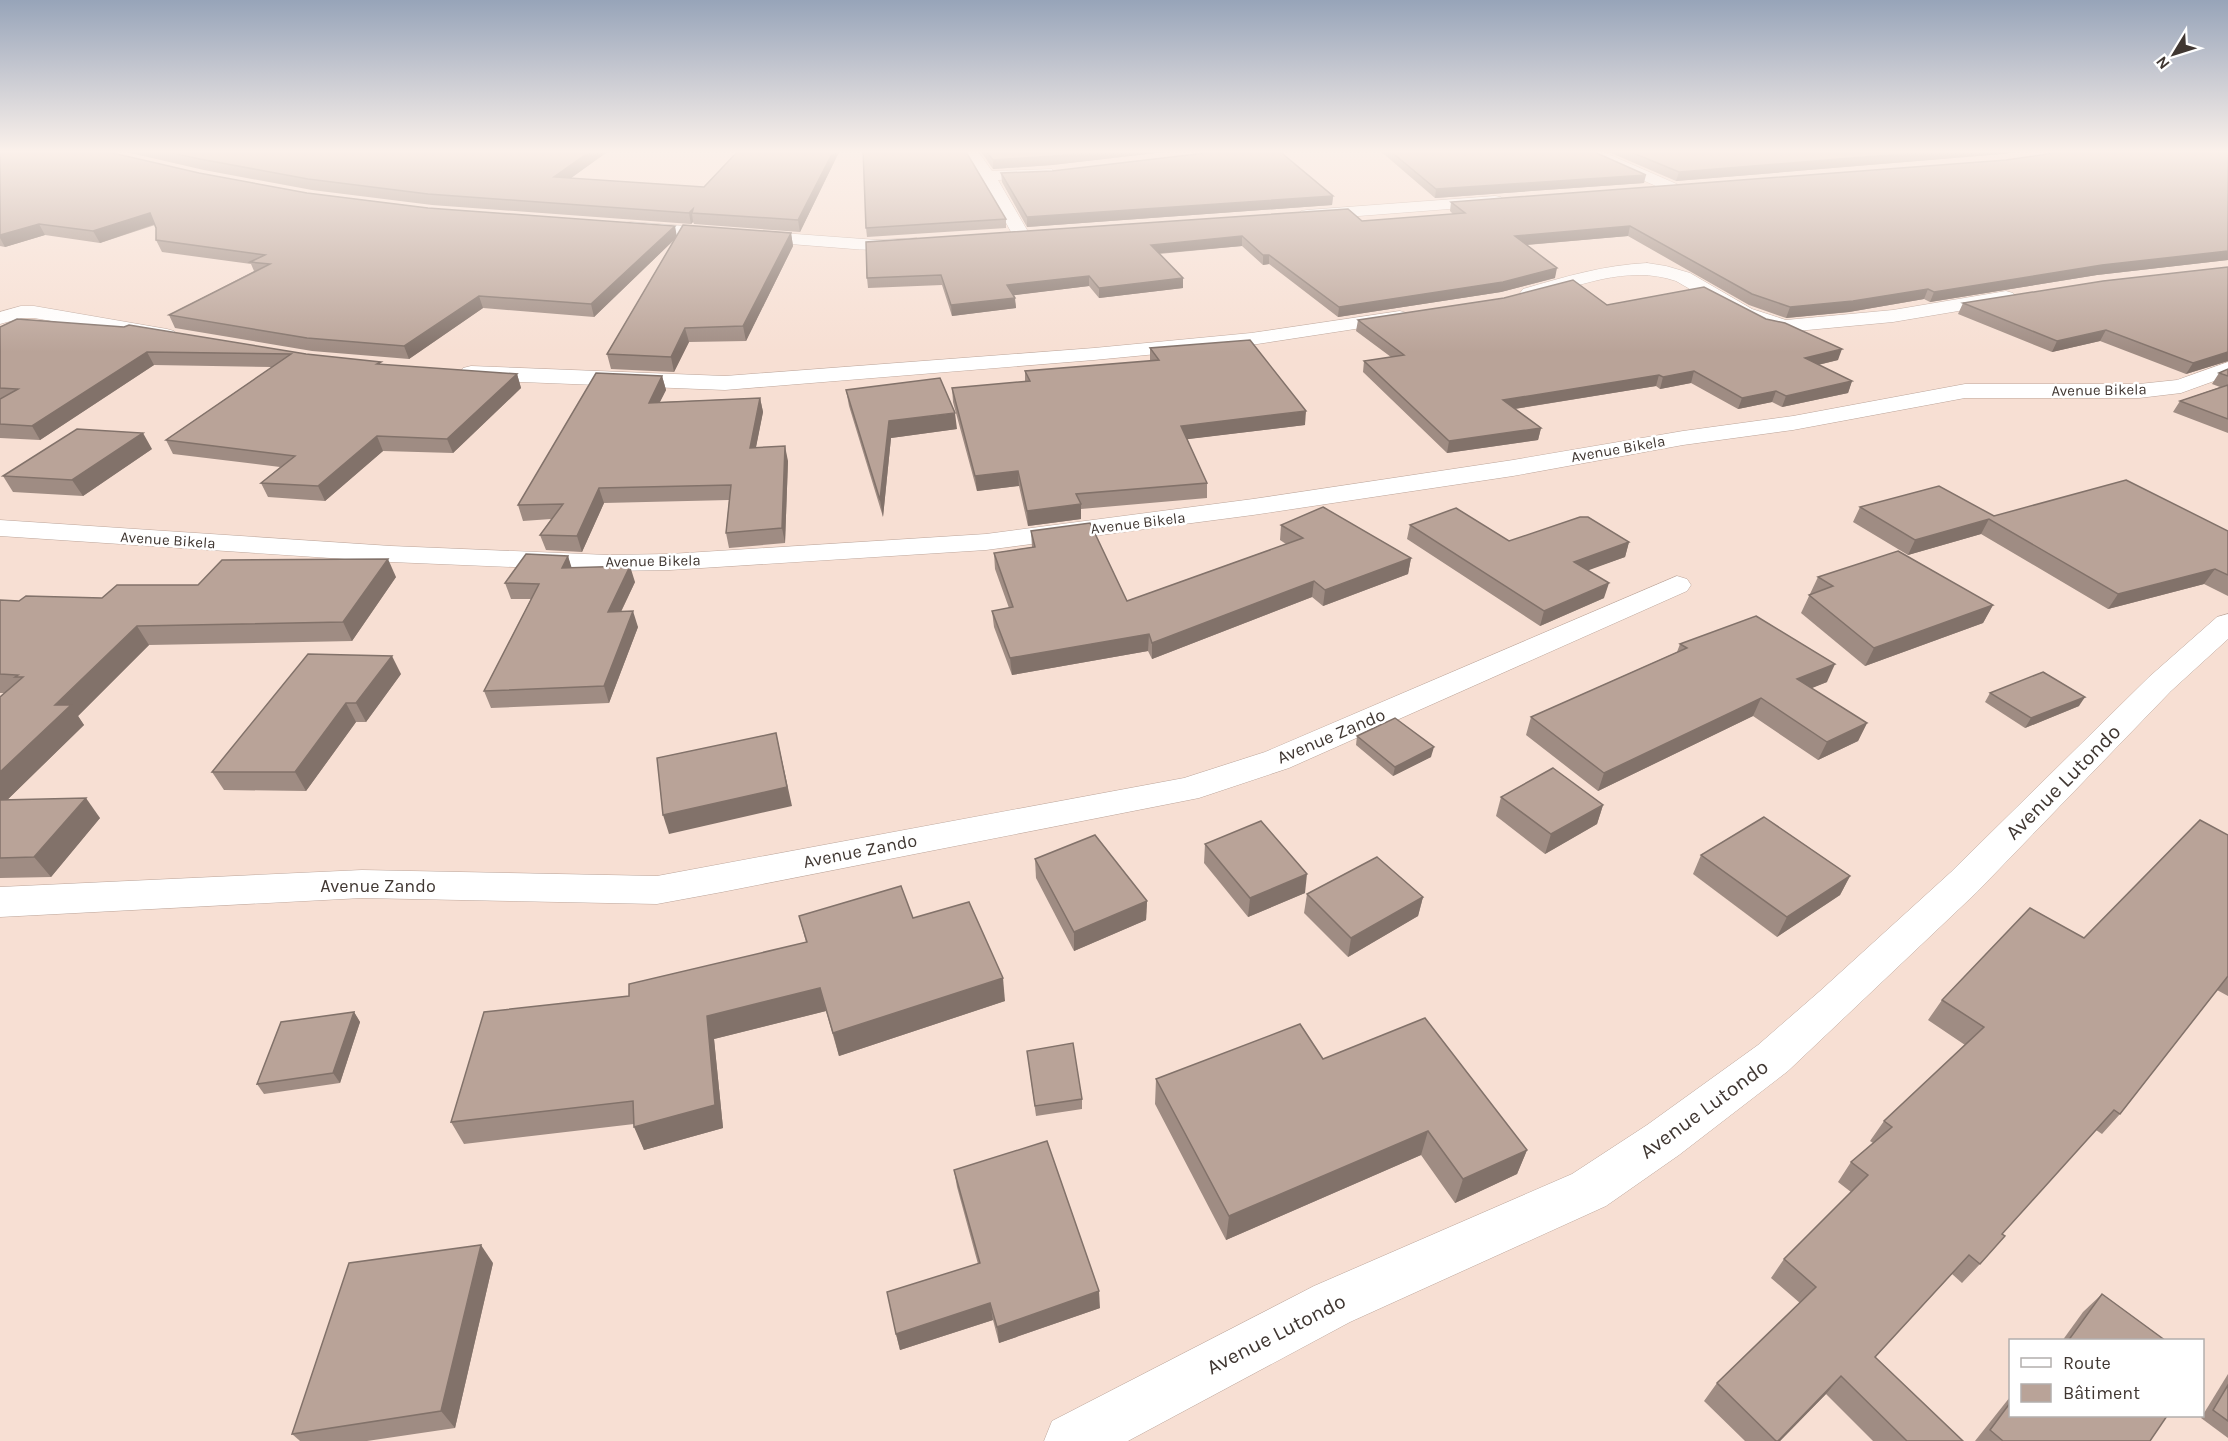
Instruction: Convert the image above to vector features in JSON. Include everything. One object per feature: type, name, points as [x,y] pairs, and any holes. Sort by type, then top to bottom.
[{"type":"street","points":[[999,237],[1027,235],[1015,217]]},
{"type":"street","points":[[611,225],[877,245],[932,241]]},
{"type":"street","points":[[1514,297],[1593,276],[1643,268],[1658,269],[1681,276],[1770,324],[1786,326],[1893,316],[2021,295]]},
{"type":"street","points":[[0,318],[21,312],[34,312],[184,338]]},
{"type":"street","points":[[449,372],[725,383],[930,368],[1251,339],[1420,314]]},
{"type":"street","name":"Avenue Bikela","points":[[0,528],[391,554],[608,563],[682,561],[986,542],[1253,507],[1513,468],[1683,438],[1793,423],[1965,391],[2139,391],[2181,386],[2228,369]]},
{"type":"street","name":"Avenue Zando","points":[[0,902],[362,884],[657,890],[711,880],[1187,789],[1277,760],[1677,585]]},
{"type":"street","name":"Avenue Lutondo","points":[[1072,1441],[1332,1304],[1589,1190],[1663,1140],[1773,1058],[1835,1003],[1964,882],[2160,684],[2228,622]]},
{"type":"building","points":[[0,217],[137,217],[93,231],[39,224],[0,235]]},
{"type":"building","points":[[152,217],[555,217],[675,226],[591,304],[479,296],[404,346],[307,338],[169,315],[270,264],[250,262],[265,255],[156,240],[156,228]]},
{"type":"building","points":[[756,217],[799,217],[798,220]]},
{"type":"building","points":[[866,217],[1006,219],[866,228]]},
{"type":"building","points":[[1228,217],[1358,217],[1362,221],[1410,217],[2228,217],[2228,251],[2102,265],[1934,292],[1928,289],[1853,301],[1790,307],[1752,294],[1630,226],[1515,236],[1557,268],[1503,282],[1339,307],[1269,255],[1263,255],[1242,236],[1151,245],[1183,278],[1099,288],[1089,276],[1007,285],[1015,298],[951,305],[941,275],[867,278],[866,242]]},
{"type":"building","points":[[683,225],[791,233],[743,326],[685,328],[671,357],[607,354]]},
{"type":"building","points":[[2228,267],[2228,352],[2193,363],[2106,330],[2057,341],[1963,303],[2103,281]]},
{"type":"building","points":[[1573,280],[1607,305],[1704,287],[1766,319],[1785,323],[1842,349],[1805,358],[1852,381],[1786,396],[1776,391],[1742,398],[1694,371],[1663,377],[1659,375],[1503,400],[1541,428],[1449,441],[1364,361],[1404,355],[1358,320],[1504,298]]},
{"type":"building","points":[[17,319],[124,327],[129,325],[306,354],[381,362],[377,364],[517,374],[447,439],[377,436],[318,486],[261,483],[295,456],[166,440],[291,354],[147,352],[32,426],[0,424],[0,399],[18,389],[0,388],[0,327]]},
{"type":"building","points":[[1250,340],[1306,411],[1181,426],[1207,483],[1076,494],[1081,504],[1027,511],[1018,471],[975,476],[952,388],[1030,381],[1025,371],[1159,360],[1150,348]]},
{"type":"building","points":[[2228,369],[2228,376],[2219,373]]},
{"type":"building","points":[[596,373],[662,376],[649,403],[760,398],[750,448],[785,446],[782,528],[726,533],[731,485],[599,488],[577,536],[540,535],[563,504],[518,505]]},
{"type":"building","points":[[940,378],[955,413],[889,421],[880,500],[846,390]]},
{"type":"building","points":[[2228,385],[2228,419],[2180,401]]},
{"type":"building","points":[[77,429],[143,433],[72,480],[3,476]]},
{"type":"building","points":[[2126,480],[2228,531],[2228,575],[2215,569],[2118,594],[1989,519],[1915,540],[1860,507],[1939,486],[1994,516]]},
{"type":"building","points":[[1323,507],[1411,558],[1325,590],[1314,581],[1152,643],[1149,634],[1010,658],[992,611],[1013,607],[994,553],[1035,547],[1031,531],[1090,523],[1127,601],[1303,538],[1281,525]]},
{"type":"building","points":[[1456,508],[1509,541],[1580,517],[1588,517],[1629,542],[1574,562],[1609,583],[1544,611],[1410,525]]},
{"type":"building","points":[[1898,551],[1993,605],[1874,648],[1809,595],[1833,586],[1818,577]]},
{"type":"building","points":[[526,554],[568,556],[562,568],[630,566],[608,612],[633,611],[604,686],[484,691],[539,584],[505,583]]},
{"type":"building","points":[[388,559],[343,622],[137,626],[55,705],[71,705],[0,772],[0,697],[23,677],[0,674],[0,600],[19,601],[26,596],[102,598],[117,585],[198,585],[222,560]]},
{"type":"building","points":[[1756,616],[1835,664],[1797,679],[1867,723],[1827,742],[1761,698],[1604,773],[1531,717],[1687,648],[1680,644]]},
{"type":"building","points":[[308,654],[392,656],[356,703],[346,703],[295,772],[212,772]]},
{"type":"building","points":[[2043,672],[2085,697],[2031,718],[1990,693]]},
{"type":"building","points":[[1395,718],[1434,747],[1395,767],[1357,736]]},
{"type":"building","points":[[776,733],[787,787],[663,815],[657,758]]},
{"type":"building","points":[[1553,768],[1603,805],[1551,834],[1501,797]]},
{"type":"building","points":[[86,798],[34,857],[0,858],[0,800]]},
{"type":"building","points":[[1764,817],[1850,876],[1787,917],[1701,855]]},
{"type":"building","points":[[2200,820],[2228,835],[2228,976],[2120,1114],[2114,1110],[2002,1234],[2005,1236],[1980,1264],[1969,1255],[1875,1357],[1963,1441],[1907,1441],[1841,1376],[1776,1441],[1717,1383],[1816,1287],[1784,1259],[1868,1175],[1851,1162],[1892,1127],[1884,1121],[1984,1027],[1942,1000],[2030,908],[2084,938]]},
{"type":"building","points":[[1261,821],[1307,874],[1250,898],[1205,844]]},
{"type":"building","points":[[1095,835],[1147,901],[1074,932],[1035,859]]},
{"type":"building","points":[[1377,857],[1423,897],[1351,938],[1307,894]]},
{"type":"building","points":[[901,886],[913,918],[969,902],[1003,978],[833,1033],[820,988],[707,1016],[715,1105],[634,1127],[633,1101],[451,1122],[484,1012],[629,996],[629,984],[807,942],[799,916]]},
{"type":"building","points":[[354,1012],[333,1073],[257,1084],[281,1022]]},
{"type":"building","points":[[1425,1018],[1527,1150],[1463,1179],[1428,1131],[1229,1216],[1156,1079],[1300,1024],[1323,1059]]},
{"type":"building","points":[[1073,1043],[1082,1099],[1035,1106],[1027,1051]]},
{"type":"building","points":[[1047,1141],[1099,1291],[997,1327],[990,1303],[896,1334],[887,1292],[980,1263],[954,1170]]},
{"type":"building","points":[[481,1245],[441,1411],[292,1434],[349,1263]]},
{"type":"building","points":[[2102,1294],[2163,1339],[2069,1339]]},
{"type":"building","points":[[2228,1385],[2228,1421],[2213,1410]]},
{"type":"building","points":[[2009,1404],[2009,1417],[2166,1417],[2150,1441],[2003,1441],[1990,1430]]}]
